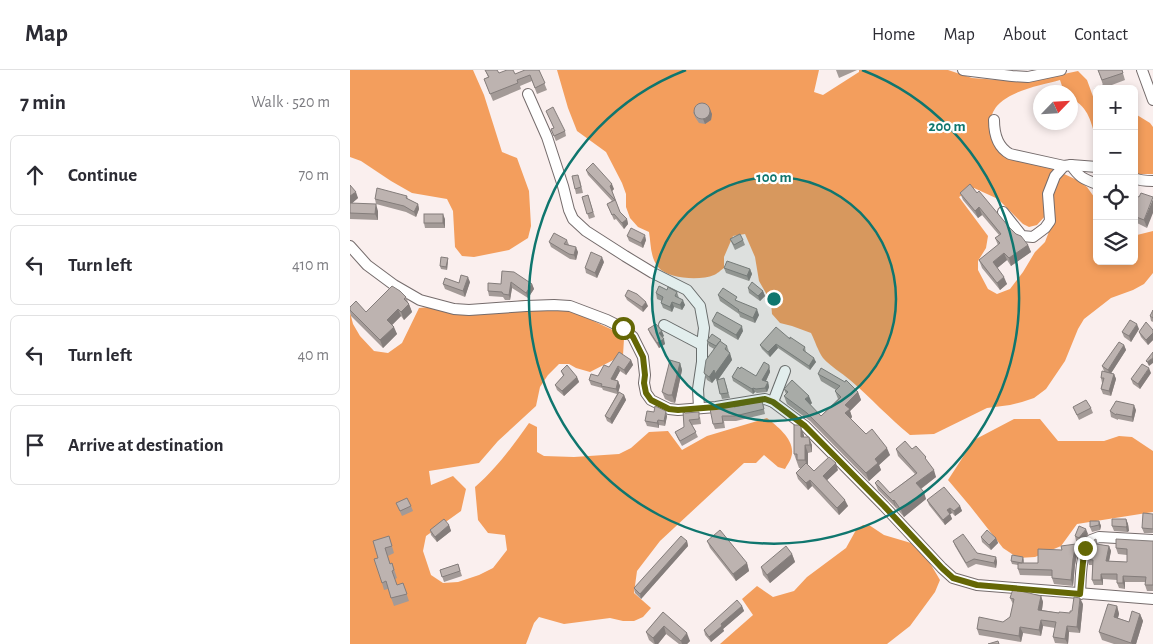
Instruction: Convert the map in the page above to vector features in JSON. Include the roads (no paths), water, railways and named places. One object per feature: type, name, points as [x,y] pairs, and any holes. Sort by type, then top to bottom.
[{"type":"street","points":[[963,70],[1028,77],[1061,70]]},
{"type":"street","points":[[1142,70],[1153,100]]},
{"type":"street","points":[[528,94],[547,137],[573,219],[586,231],[652,273],[687,290],[700,306],[704,328],[698,408]]},
{"type":"street","points":[[994,120],[994,130],[997,138],[1004,151],[1010,154],[1068,165],[1093,167]]},
{"type":"street","points":[[1068,165],[1083,179],[1093,183]]},
{"type":"street","points":[[1003,212],[1022,236],[1033,238],[1050,221],[1048,194],[1055,176],[1068,165]]},
{"type":"street","points":[[1138,180],[1153,181]]},
{"type":"street","points":[[350,246],[367,265],[394,285],[420,300],[454,309],[469,310],[554,305],[570,306],[623,328],[633,337],[643,357],[646,393],[651,400],[669,409],[716,407],[765,399],[773,402],[805,426],[953,578],[977,585],[1153,599]]},
{"type":"street","points":[[664,325],[702,345]]},
{"type":"street","points":[[773,402],[785,371]]},
{"type":"street","points":[[1080,594],[1085,548],[1091,540],[1099,537],[1153,540]]}]
